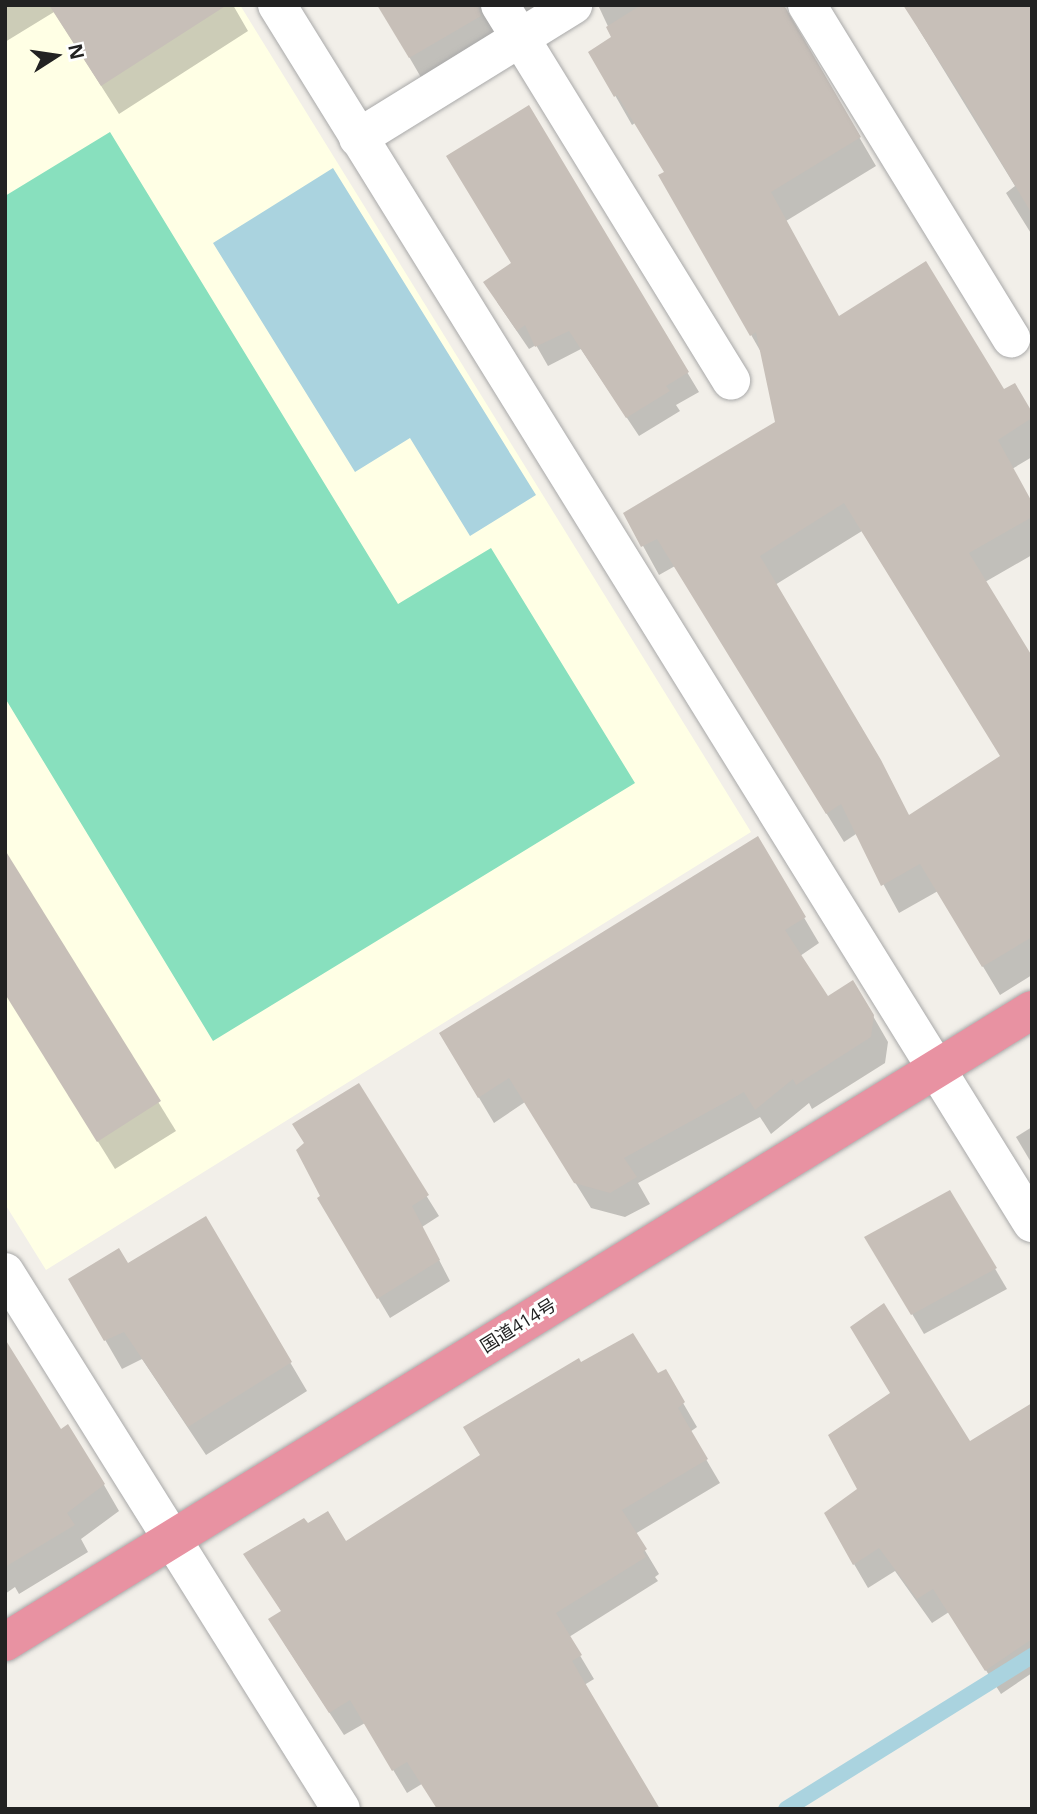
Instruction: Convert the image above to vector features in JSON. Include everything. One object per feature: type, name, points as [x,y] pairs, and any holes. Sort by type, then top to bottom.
[{"type":"highway","name":"国道414号","points":[[5,1642],[1032,1010]]},
{"type":"street","points":[[277,5],[1032,1223]]},
{"type":"street","points":[[500,5],[731,381]]},
{"type":"street","points":[[358,138],[573,5]]},
{"type":"street","points":[[807,5],[1011,338]]},
{"type":"street","points":[[5,1272],[341,1809]]},
{"type":"shaded area","points":[[5,5],[240,5],[751,832],[46,1270],[5,1204]]},
{"type":"green space","points":[[110,132],[398,604],[491,548],[635,783],[213,1041],[5,698],[5,196]]},
{"type":"water","points":[[333,168],[536,495],[470,536],[410,438],[355,472],[213,243]]},
{"type":"building","points":[[49,5],[227,5],[101,86]]},
{"type":"building","points":[[377,5],[478,5],[481,16],[409,58]]},
{"type":"building","points":[[641,5],[784,5],[861,137],[771,192],[839,316],[926,261],[1004,389],[1015,383],[1032,412],[1032,418],[998,440],[1032,502],[1032,517],[969,553],[1032,656],[1032,937],[982,967],[920,864],[881,886],[841,804],[826,814],[657,539],[641,547],[623,513],[775,422],[756,332],[750,336],[658,175],[664,172],[617,95],[614,97],[588,52],[611,37],[606,27]],"holes":[[[844,503],[1000,756],[909,815],[881,760],[760,556]]]},
{"type":"building","points":[[903,5],[1032,5],[1032,214],[964,100]]},
{"type":"building","points":[[529,105],[689,372],[666,386],[670,391],[626,418],[569,331],[535,347],[525,325],[517,331],[483,282],[511,263],[446,156]]},
{"type":"building","points":[[758,836],[806,917],[785,930],[828,996],[853,980],[874,1015],[871,1037],[796,1085],[793,1079],[755,1110],[744,1092],[624,1158],[637,1177],[610,1193],[574,1183],[509,1078],[478,1098],[439,1033]]},
{"type":"building","points":[[5,850],[161,1101],[97,1142],[5,994]]},
{"type":"building","points":[[359,1083],[429,1195],[412,1206],[440,1260],[377,1299],[317,1198],[320,1196],[296,1150],[304,1143],[292,1124]]},
{"type":"building","points":[[950,1190],[997,1268],[911,1315],[864,1237]]},
{"type":"building","points":[[206,1216],[292,1362],[188,1427],[124,1332],[104,1341],[68,1279],[119,1248],[128,1263]]},
{"type":"building","points":[[884,1303],[970,1441],[1032,1403],[1032,1639],[985,1671],[933,1589],[917,1599],[879,1548],[853,1565],[824,1513],[857,1489],[828,1435],[890,1393],[850,1327]]},
{"type":"building","points":[[633,1333],[658,1373],[666,1369],[685,1402],[678,1408],[708,1459],[622,1510],[647,1549],[643,1552],[646,1557],[556,1613],[582,1655],[572,1661],[660,1809],[437,1809],[407,1762],[392,1771],[350,1700],[329,1713],[268,1619],[281,1611],[243,1554],[304,1518],[308,1523],[328,1511],[346,1541],[480,1455],[463,1427],[579,1358],[581,1362]]},
{"type":"building","points":[[5,1339],[61,1429],[68,1424],[105,1484],[67,1513],[75,1525],[5,1567]]},
{"type":"waterway","points":[[786,1809],[1032,1656]]}]
